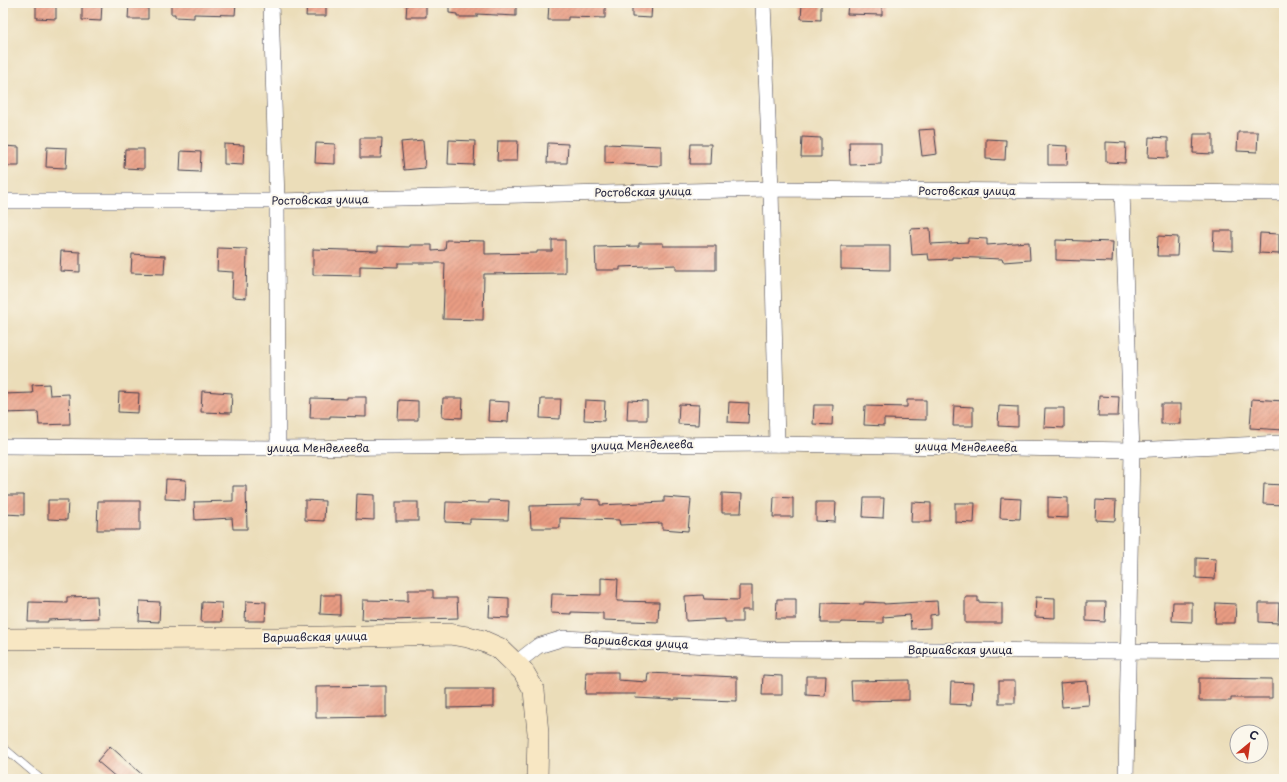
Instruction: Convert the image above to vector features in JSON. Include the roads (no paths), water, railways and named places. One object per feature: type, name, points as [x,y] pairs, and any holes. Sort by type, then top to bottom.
[{"type":"main road","name":"Варшавская улица","points":[[3,639],[280,638],[449,634],[468,637],[498,648],[515,664]]},
{"type":"main road","points":[[515,664],[523,671],[534,690],[538,733],[537,779]]},
{"type":"street","points":[[271,3],[277,201],[278,448]]},
{"type":"street","points":[[763,3],[771,189],[777,444]]},
{"type":"street","name":"Ростовская улица","points":[[3,201],[277,201],[771,189],[1284,193]]},
{"type":"street","points":[[1122,192],[1132,450],[1126,779]]},
{"type":"street","name":"улица Менделеева","points":[[3,446],[278,448],[777,444],[1132,450],[1281,443]]},
{"type":"street","name":"Варшавская улица","points":[[515,664],[538,646],[564,638],[763,648],[1284,652]]},
{"type":"lane","points":[[3,747],[41,779]]}]
